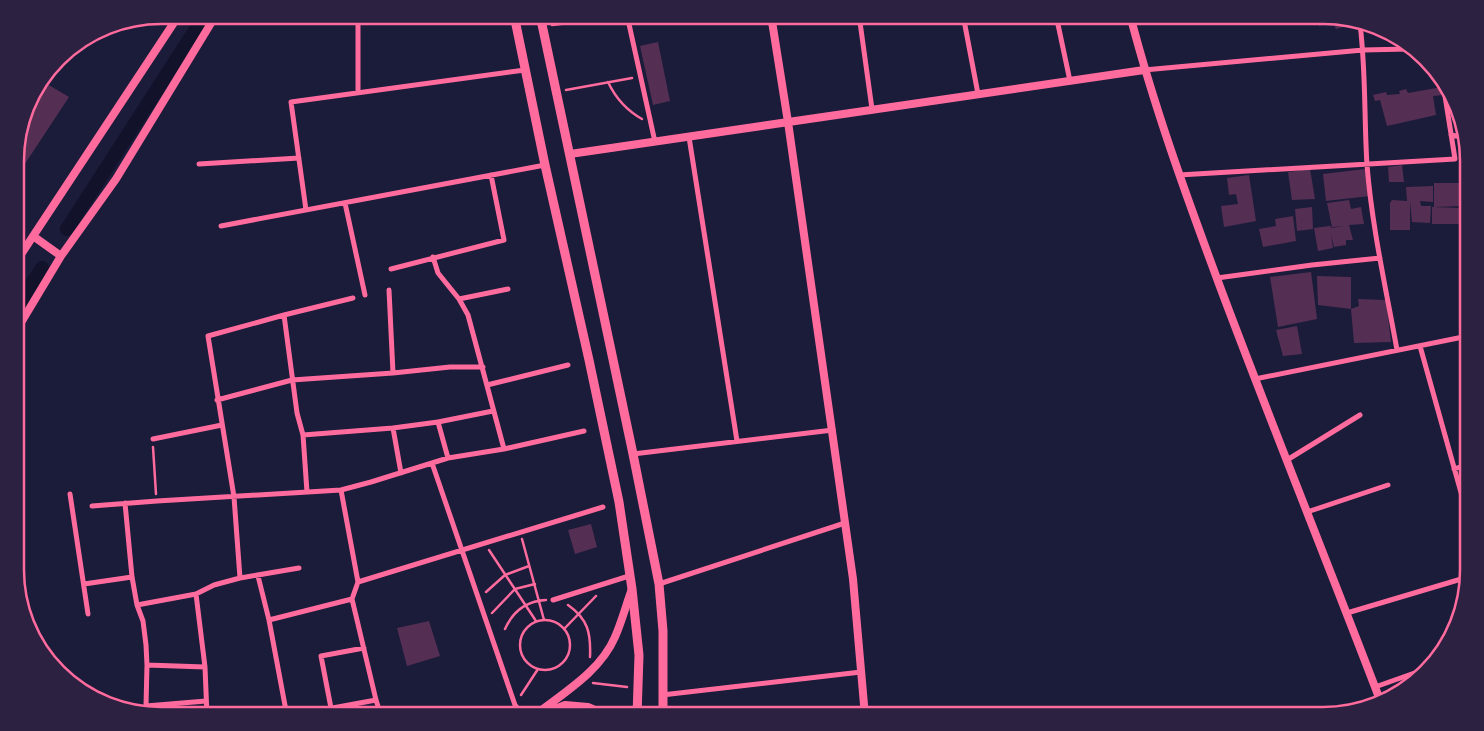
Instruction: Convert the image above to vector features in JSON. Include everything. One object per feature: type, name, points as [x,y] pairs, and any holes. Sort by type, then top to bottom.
[{"type":"main road","points":[[516,24],[619,502],[632,589],[638,655],[637,707]]},
{"type":"main road","points":[[543,26],[659,584],[663,631],[663,707]]},
{"type":"street","points":[[24,250],[174,24]]},
{"type":"street","points":[[24,318],[62,256],[116,179],[211,24]]},
{"type":"street","points":[[358,24],[358,92]]},
{"type":"street","points":[[629,24],[655,142]]},
{"type":"street","points":[[772,24],[833,430],[853,579],[864,707]]},
{"type":"street","points":[[860,24],[872,109]]},
{"type":"street","points":[[965,24],[978,94]]},
{"type":"street","points":[[1058,24],[1070,81]]},
{"type":"street","points":[[1132,24],[1144,70],[1179,175],[1254,379],[1378,695]]},
{"type":"street","points":[[1361,29],[1367,164],[1380,258],[1397,350]]},
{"type":"street","points":[[570,154],[1144,70],[1363,50],[1401,48]]},
{"type":"street","points":[[306,210],[291,102],[525,70]]},
{"type":"street","points":[[1179,175],[1455,159],[1445,99]]},
{"type":"street","points":[[1451,135],[1458,136]]},
{"type":"street","points":[[689,137],[736,441]]},
{"type":"street","points":[[199,164],[299,158]]},
{"type":"street","points":[[221,226],[545,165]]},
{"type":"street","points":[[391,269],[504,240],[491,175]]},
{"type":"street","points":[[345,202],[365,295]]},
{"type":"street","points":[[33,236],[62,256]]},
{"type":"street","points":[[433,257],[438,273],[459,299],[468,314],[504,449]]},
{"type":"street","points":[[1217,278],[1380,258]]},
{"type":"street","points":[[459,299],[508,289]]},
{"type":"street","points":[[389,290],[393,373]]},
{"type":"street","points":[[240,578],[234,497],[208,336],[353,298]]},
{"type":"street","points":[[284,315],[297,413],[303,435],[307,492]]},
{"type":"street","points":[[1254,379],[1460,338]]},
{"type":"street","points":[[1420,346],[1460,489]]},
{"type":"street","points":[[487,385],[568,364]]},
{"type":"street","points":[[217,400],[292,380],[450,367],[483,367]]},
{"type":"street","points":[[303,435],[393,428],[438,422],[493,410]]},
{"type":"street","points":[[1286,460],[1360,415]]},
{"type":"street","points":[[438,422],[448,458]]},
{"type":"street","points":[[153,439],[222,425]]},
{"type":"street","points":[[393,428],[401,472]]},
{"type":"street","points":[[633,454],[833,430]]},
{"type":"street","points":[[92,506],[341,490],[448,458],[504,449],[584,431]]},
{"type":"street","points":[[432,463],[515,705]]},
{"type":"street","points":[[1454,468],[1460,466]]},
{"type":"street","points":[[1307,512],[1388,486]]},
{"type":"street","points":[[341,490],[358,582],[352,599],[378,707]]},
{"type":"street","points":[[70,494],[88,614]]},
{"type":"street","points":[[126,503],[132,577],[137,605],[143,621],[147,665],[146,706],[206,701]]},
{"type":"street","points":[[358,582],[603,507]]},
{"type":"street","points":[[659,584],[845,523]]},
{"type":"street","points":[[137,605],[196,594],[214,585],[240,578],[299,568]]},
{"type":"street","points":[[258,576],[286,707]]},
{"type":"street","points":[[553,600],[629,576]]},
{"type":"street","points":[[84,584],[132,577]]},
{"type":"street","points":[[1347,613],[1460,579]]},
{"type":"street","points":[[546,707],[579,682],[603,658],[615,637],[632,589]]},
{"type":"street","points":[[196,594],[205,667],[206,707]]},
{"type":"street","points":[[268,620],[352,599]]},
{"type":"street","points":[[331,707],[321,656],[364,648]]},
{"type":"street","points":[[147,665],[205,667]]},
{"type":"street","points":[[662,696],[861,672]]},
{"type":"street","points":[[1375,687],[1414,673]]},
{"type":"street","points":[[337,707],[376,700]]},
{"type":"street","points":[[560,707],[565,705],[590,707]]},
{"type":"path","points":[[543,26],[560,24]]},
{"type":"path","points":[[557,92],[640,76]]},
{"type":"path","points":[[608,82],[625,108],[641,119],[651,123]]},
{"type":"path","points":[[153,439],[156,501]]},
{"type":"path","points":[[520,533],[544,620]]},
{"type":"path","points":[[485,544],[536,621]]},
{"type":"path","points":[[479,598],[506,575],[529,566]]},
{"type":"path","points":[[564,629],[609,582]]},
{"type":"path","points":[[486,619],[515,589],[535,584]]},
{"type":"path","points":[[505,629],[520,608],[539,600],[553,600],[569,606],[586,623],[590,639],[588,674]]},
{"type":"path","points":[[544,620],[558,624],[564,629],[568,634],[570,648],[564,661],[552,669],[546,670],[532,667],[526,662],[520,650],[521,636],[525,630],[536,621],[544,620]]},
{"type":"path","points":[[515,705],[538,669]]},
{"type":"path","points":[[579,682],[638,688]]},
{"type":"building","points":[[1334,24],[1343,25],[1343,27],[1336,29]]},
{"type":"building","points":[[658,42],[670,101],[653,105],[640,46]]},
{"type":"building","points":[[47,84],[69,97],[24,165],[28,125],[34,108]]},
{"type":"building","points":[[1439,88],[1443,95],[1433,96],[1436,115],[1387,126],[1380,100],[1375,101],[1373,95],[1386,92],[1387,95],[1400,94],[1399,91],[1406,89],[1408,93]]},
{"type":"building","points":[[1402,165],[1404,182],[1389,182],[1388,167]]},
{"type":"building","points":[[1310,169],[1315,199],[1292,200],[1288,172]]},
{"type":"building","points":[[1365,169],[1370,196],[1326,201],[1323,174]]},
{"type":"building","points":[[1249,175],[1256,221],[1224,227],[1221,206],[1238,204],[1236,194],[1229,195],[1227,178]]},
{"type":"building","points":[[1434,183],[1460,183],[1460,206],[1434,207]]},
{"type":"building","points":[[1433,186],[1433,202],[1420,201],[1421,206],[1431,206],[1430,223],[1412,222],[1410,201],[1410,230],[1390,230],[1390,203],[1392,200],[1407,201],[1406,187]]},
{"type":"building","points":[[1349,200],[1351,209],[1361,207],[1364,224],[1349,225],[1353,240],[1346,240],[1346,245],[1334,247],[1331,235],[1333,248],[1318,251],[1314,228],[1332,227],[1327,203]]},
{"type":"building","points":[[1312,207],[1313,229],[1297,231],[1295,209]]},
{"type":"building","points":[[1432,207],[1460,208],[1460,224],[1432,224]]},
{"type":"building","points":[[1293,216],[1296,241],[1263,247],[1259,229],[1276,226],[1275,219]]},
{"type":"building","points":[[1311,272],[1317,319],[1278,327],[1270,277]]},
{"type":"building","points":[[1317,276],[1351,277],[1351,309],[1318,305]]},
{"type":"building","points":[[1358,299],[1386,300],[1391,342],[1354,343],[1351,309],[1359,306]]},
{"type":"building","points":[[1297,326],[1302,354],[1283,356],[1276,330]]},
{"type":"building","points":[[591,524],[597,547],[575,554],[568,530]]},
{"type":"building","points":[[429,621],[440,656],[407,666],[397,628]]},
{"type":"waterway","points":[[67,229],[199,24]]},
{"type":"waterway","points":[[24,296],[42,268]]}]
